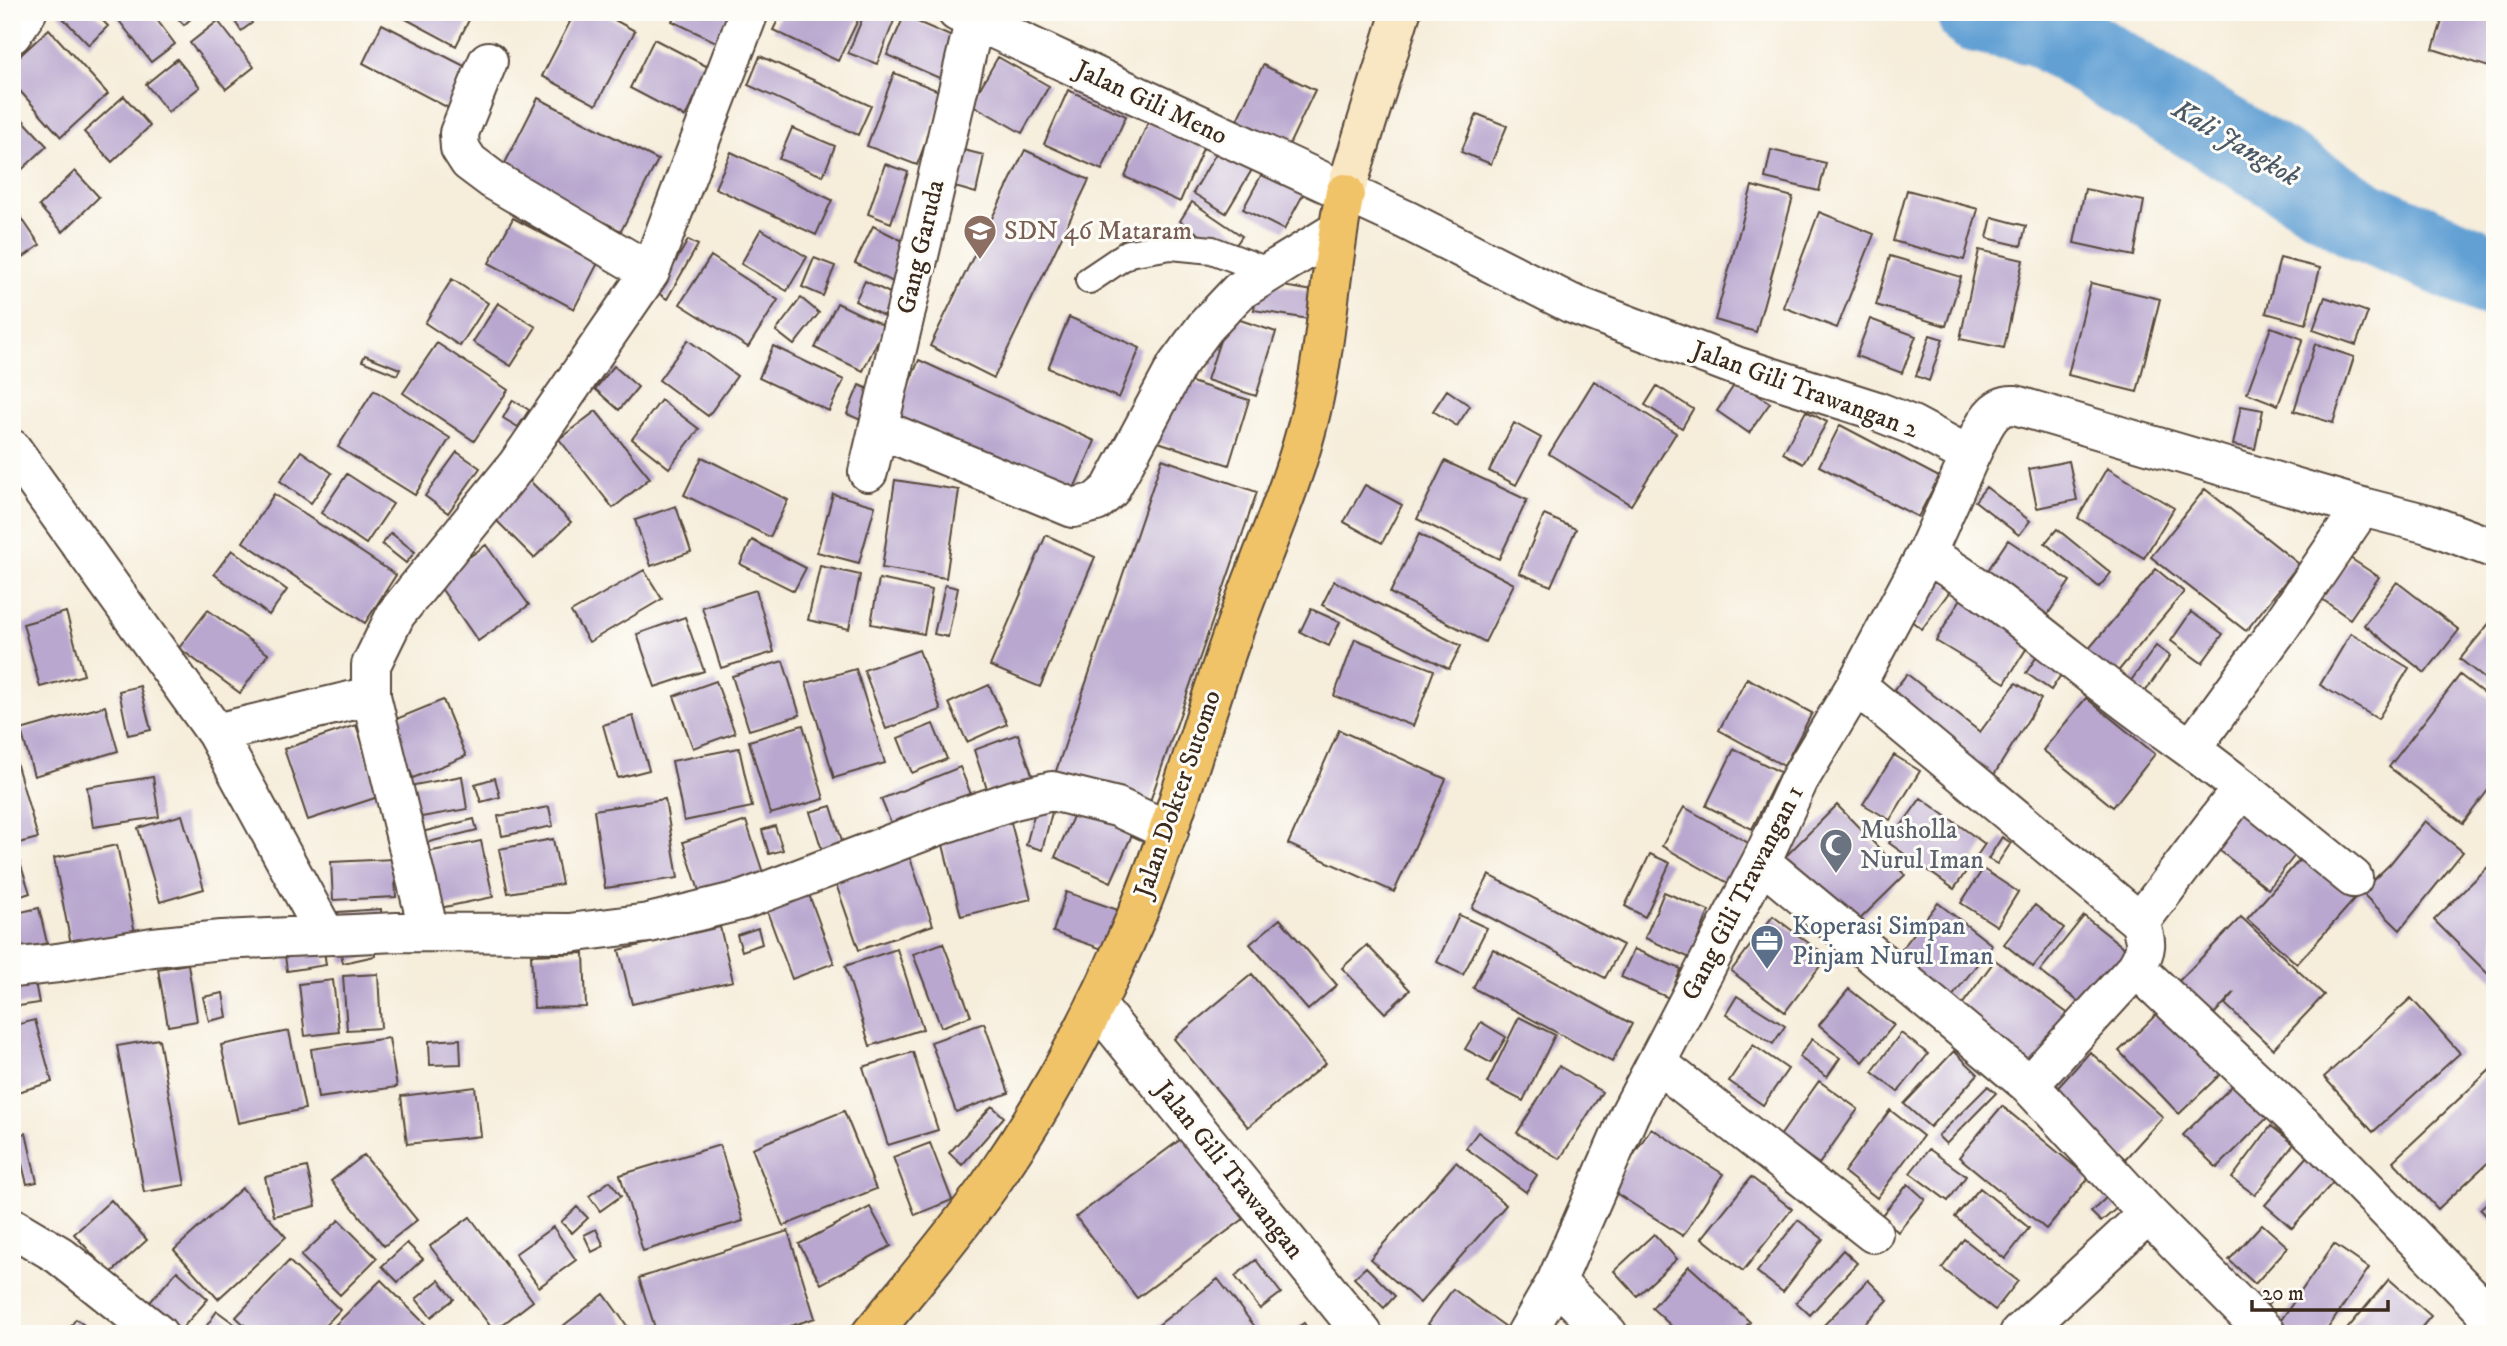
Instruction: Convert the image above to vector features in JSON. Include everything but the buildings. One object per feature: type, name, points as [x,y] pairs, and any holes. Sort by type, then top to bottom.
[{"type":"main road","name":"Jalan Dokter Sutomo","points":[[872,1334],[947,1243],[989,1185],[1051,1089],[1096,1005],[1125,943],[1168,831],[1237,622],[1302,448],[1323,351],[1337,231],[1345,193]]},
{"type":"street","points":[[12,34],[27,12]]},
{"type":"street","points":[[429,932],[371,696],[371,665],[396,614],[517,465],[650,272],[749,12]]},
{"type":"street","points":[[1345,193],[1401,12]]},
{"type":"street","name":"Jalan Gili Meno","points":[[966,17],[1345,193]]},
{"type":"street","name":"Gang Garuda","points":[[868,472],[966,17]]},
{"type":"street","points":[[488,61],[458,133],[460,148],[469,162],[493,180],[650,272]]},
{"type":"street","name":"Jalan Gili Trawangan 2","points":[[1345,193],[1406,220],[1570,303],[1736,366],[1874,410],[1912,425],[1970,457]]},
{"type":"street","points":[[878,428],[1073,508],[1096,502],[1110,490],[1177,365],[1206,326],[1239,291],[1337,231]]},
{"type":"street","points":[[1970,457],[1994,411],[2015,405],[2362,508],[2428,524],[2495,549]]},
{"type":"street","points":[[12,449],[216,733],[326,935]]},
{"type":"street","name":"Gang Gili Trawangan 1","points":[[1526,1334],[1556,1282],[1630,1113],[1761,862],[1800,780],[1856,685],[1926,554],[1970,457]]},
{"type":"street","points":[[2191,750],[2362,508]]},
{"type":"street","points":[[1926,554],[2021,620],[2120,698],[2242,788],[2353,878]]},
{"type":"street","points":[[1856,685],[2140,922],[2147,944],[2136,968],[2029,1085]]},
{"type":"street","points":[[216,733],[371,696]]},
{"type":"street","points":[[2140,922],[2242,788]]},
{"type":"street","points":[[12,968],[153,947],[222,940],[429,932],[569,933],[649,923],[743,900],[943,824],[1014,800],[1052,791],[1116,807],[1168,831]]},
{"type":"street","points":[[1761,862],[2029,1085],[2148,1214],[2267,1334]]},
{"type":"street","points":[[2136,968],[2321,1142],[2495,1321]]},
{"type":"street","name":"Jalan Gili Trawangan","points":[[1096,1005],[1363,1334]]},
{"type":"street","points":[[1657,1063],[1873,1233]]},
{"type":"street","points":[[2020,1334],[2148,1214]]},
{"type":"street","points":[[12,1227],[59,1255],[158,1334]]},
{"type":"street","points":[[1556,1282],[1608,1334]]},
{"type":"lane","points":[[1088,280],[1129,253],[1171,246],[1212,250],[1270,272]]},
{"type":"waterway","name":"Kali Jangkok","points":[[1977,12],[2042,26],[2366,222],[2495,277]]},
{"type":"place","name":"SDN 46 Mataram","points":[[980,261]]},
{"type":"place","name":"Musholla Nurul Iman","points":[[1836,875]]},
{"type":"place","name":"Koperasi Simpan Pinjam Nurul Iman","points":[[1767,971]]}]
